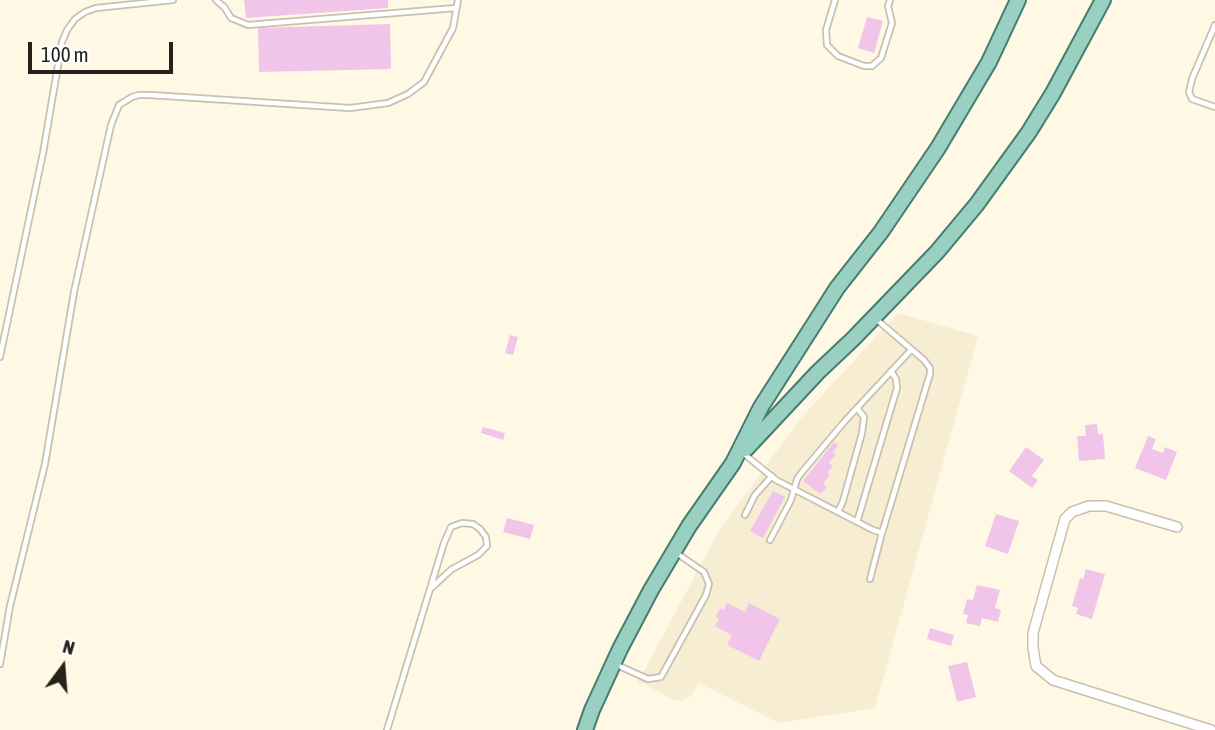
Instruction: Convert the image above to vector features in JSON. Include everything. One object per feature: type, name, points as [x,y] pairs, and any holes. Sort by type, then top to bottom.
[{"type":"main road","points":[[738,458],[761,407],[837,288],[881,232],[938,148],[989,62],[1018,0]]},
{"type":"main road","points":[[585,730],[614,663],[651,590],[689,526],[738,458],[818,372],[937,252],[977,204],[1029,132],[1053,93],[1102,0]]},
{"type":"street","points":[[1177,527],[1106,506],[1089,506],[1072,512],[1065,519],[1033,634],[1036,666],[1053,680],[1211,730]]},
{"type":"lane","points":[[0,356],[43,153],[62,42],[67,30],[75,19],[96,8],[173,0]]},
{"type":"lane","points":[[216,0],[231,18],[248,25],[456,8]]},
{"type":"lane","points":[[0,664],[10,606],[45,464],[74,292],[111,125],[119,105],[139,95],[350,108],[388,103],[424,82],[453,28],[458,0]]},
{"type":"lane","points":[[835,0],[826,30],[827,45],[838,56],[864,66],[872,66],[881,58],[892,23],[889,0]]},
{"type":"lane","points":[[1215,26],[1189,92],[1192,99],[1215,107]]},
{"type":"lane","points":[[870,579],[930,374],[930,368],[924,360],[874,318]]},
{"type":"lane","points":[[770,540],[802,472],[911,350]]},
{"type":"lane","points":[[858,522],[897,388],[891,371]]},
{"type":"lane","points":[[838,512],[862,433],[864,417],[857,408]]},
{"type":"lane","points":[[738,458],[882,533]]},
{"type":"lane","points":[[745,515],[755,495],[772,476]]},
{"type":"lane","points":[[387,730],[430,589],[451,527],[462,523],[473,524],[480,529],[486,537],[487,546],[478,555],[452,569],[430,589]]},
{"type":"lane","points":[[614,663],[648,679],[661,677],[706,595],[709,584],[704,572],[674,552]]},
{"type":"shaded area","points":[[898,313],[978,336],[875,708],[779,723],[699,683],[690,697],[680,701],[671,699],[643,683],[637,684],[720,529],[801,418]]},
{"type":"building","points":[[244,0],[388,0],[388,8],[246,18]]},
{"type":"building","points":[[867,17],[883,21],[874,53],[858,48]]},
{"type":"building","points":[[390,24],[391,69],[259,72],[258,28]]},
{"type":"building","points":[[510,335],[518,337],[513,355],[505,353]]},
{"type":"building","points":[[1097,424],[1098,434],[1103,434],[1105,459],[1079,461],[1077,436],[1086,436],[1085,425]]},
{"type":"building","points":[[483,427],[505,433],[503,440],[481,433]]},
{"type":"building","points":[[1148,436],[1156,439],[1152,449],[1163,453],[1165,447],[1177,452],[1166,480],[1135,468]]},
{"type":"building","points":[[834,442],[838,445],[833,452],[836,454],[829,463],[833,466],[823,484],[827,487],[820,494],[803,481]]},
{"type":"building","points":[[1026,447],[1044,460],[1032,476],[1038,480],[1032,488],[1009,471]]},
{"type":"building","points":[[773,491],[785,497],[763,538],[750,531]]},
{"type":"building","points":[[996,514],[1019,521],[1008,554],[985,546]]},
{"type":"building","points":[[507,518],[534,525],[530,539],[503,532]]},
{"type":"building","points":[[1086,569],[1105,574],[1092,619],[1076,614],[1078,608],[1072,606],[1080,578],[1083,579]]},
{"type":"building","points":[[977,585],[1000,590],[995,608],[1001,610],[998,622],[982,618],[980,626],[966,623],[968,615],[963,614],[967,599],[973,600]]},
{"type":"building","points":[[727,603],[745,612],[749,603],[780,619],[759,661],[727,645],[732,635],[715,626],[720,608],[724,610]]},
{"type":"building","points":[[930,628],[954,635],[951,646],[927,639]]},
{"type":"building","points":[[967,662],[976,697],[957,702],[948,666]]}]
